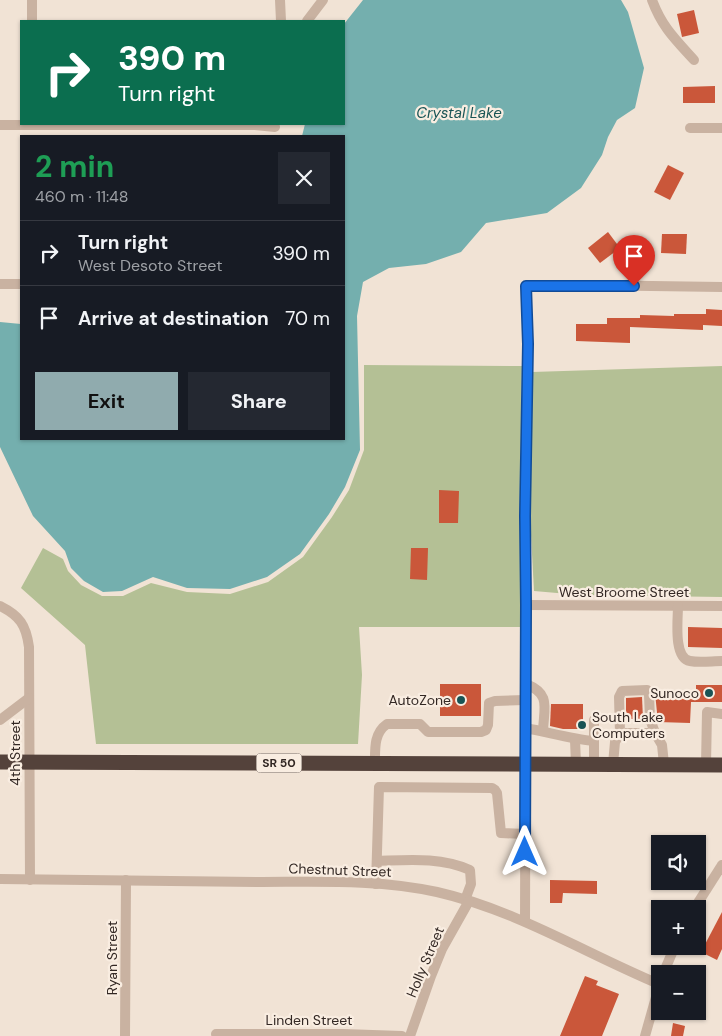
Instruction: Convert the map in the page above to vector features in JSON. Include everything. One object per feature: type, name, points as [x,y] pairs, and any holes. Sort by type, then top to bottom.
[{"type":"highway","name":"SR 50","points":[[0,762],[722,765]]},
{"type":"street","points":[[32,0],[32,20]]},
{"type":"street","points":[[280,0],[280,20]]},
{"type":"street","points":[[308,20],[323,0]]},
{"type":"street","points":[[652,0],[663,24],[694,60]]},
{"type":"street","points":[[0,125],[20,124]]},
{"type":"street","points":[[255,125],[275,129]]},
{"type":"street","points":[[690,128],[722,128]]},
{"type":"street","points":[[0,284],[20,284]]},
{"type":"street","points":[[525,921],[525,516],[528,344],[526,286],[722,287]]},
{"type":"street","name":"West Broome Street","points":[[526,605],[722,606]]},
{"type":"street","name":"4th Street","points":[[0,606],[19,618],[24,626],[29,647],[30,880]]},
{"type":"street","points":[[678,606],[678,642],[681,655],[689,661],[722,661]]},
{"type":"street","points":[[526,684],[539,690],[544,698],[543,731]]},
{"type":"street","points":[[613,764],[615,742],[620,733],[619,697],[622,691],[647,690],[650,719],[662,745],[664,764]]},
{"type":"street","points":[[0,720],[29,698]]},
{"type":"street","points":[[375,763],[377,737],[379,731],[387,724],[420,724],[428,732],[481,732],[486,730],[488,726],[489,703],[495,700],[525,700]]},
{"type":"street","points":[[706,765],[707,712],[722,714]]},
{"type":"street","points":[[594,720],[594,764]]},
{"type":"street","points":[[525,728],[575,740],[594,741]]},
{"type":"street","points":[[620,733],[655,733]]},
{"type":"street","points":[[575,740],[576,764]]},
{"type":"street","points":[[376,884],[379,787],[492,788],[496,793],[501,834],[525,834]]},
{"type":"street","name":"Holly Street","points":[[377,861],[429,859],[458,865],[470,870],[471,884],[467,901],[442,949],[410,1036]]},
{"type":"street","points":[[700,900],[722,865]]},
{"type":"street","name":"Chestnut Street","points":[[0,879],[376,884],[413,887],[438,892],[504,912],[651,980]]},
{"type":"street","name":"Ryan Street","points":[[125,1036],[126,880]]},
{"type":"street","points":[[646,1036],[651,1017]]},
{"type":"street","name":"Linden Street","points":[[216,1034],[402,1036]]},
{"type":"green space","points":[[364,365],[522,366],[521,627],[359,627],[362,675],[358,744],[96,744],[85,645],[21,588],[43,548],[63,559],[68,571],[81,585],[102,596],[123,596],[151,583],[187,592],[230,594],[268,582],[303,557],[349,490],[364,450]]},
{"type":"green space","points":[[722,366],[722,597],[580,595],[534,591],[530,516],[532,372]]},
{"type":"water","name":"Crystal Lake","points":[[363,0],[621,0],[628,12],[644,68],[635,108],[617,120],[608,137],[602,155],[581,188],[547,213],[486,223],[461,252],[426,264],[389,268],[363,282],[357,316],[360,450],[345,487],[329,514],[300,554],[267,577],[230,589],[187,588],[153,577],[122,591],[103,592],[84,581],[71,568],[65,551],[33,516],[0,447],[0,322],[20,324],[20,440],[345,440],[345,135],[302,135],[305,125],[345,125],[345,23]]},
{"type":"building","points":[[694,10],[699,33],[682,37],[677,14]]},
{"type":"building","points":[[715,86],[715,103],[683,103],[683,87]]},
{"type":"building","points":[[668,165],[684,173],[670,200],[654,192]]},
{"type":"building","points":[[608,232],[620,248],[600,263],[588,248]]},
{"type":"building","points":[[662,234],[687,234],[686,254],[661,253]]},
{"type":"building","points":[[706,309],[722,310],[722,326],[703,325],[703,330],[630,327],[630,343],[576,341],[576,324],[607,324],[607,318],[640,318],[640,315],[674,316],[674,314],[706,314]]},
{"type":"building","points":[[439,490],[459,491],[458,523],[439,523]]},
{"type":"building","points":[[411,548],[428,548],[427,580],[410,579]]},
{"type":"building","points":[[688,627],[722,628],[722,648],[688,647]]},
{"type":"building","name":"AutoZone","points":[[440,684],[481,684],[481,716],[440,716]]},
{"type":"building","points":[[696,685],[722,685],[722,702],[691,702],[690,723],[658,722],[655,693],[696,693]]},
{"type":"building","points":[[642,697],[643,719],[626,719],[626,698]]},
{"type":"building","points":[[551,704],[583,704],[583,729],[563,729],[550,726]]},
{"type":"building","points":[[550,880],[597,881],[597,894],[563,893],[562,903],[550,903]]},
{"type":"building","points":[[722,912],[722,949],[717,960],[706,954],[706,942]]},
{"type":"building","points":[[585,976],[598,981],[596,985],[619,994],[602,1036],[560,1036]]},
{"type":"building","points":[[673,1023],[685,1026],[683,1036],[671,1036]]},
{"type":"place","name":"Sunoco","points":[[709,693]]},
{"type":"place","name":"AutoZone","points":[[461,700]]},
{"type":"place","name":"South Lake Computers","points":[[582,725]]},
{"type":"route","points":[[525,852],[525,516],[528,344],[526,286],[634,286]]}]
